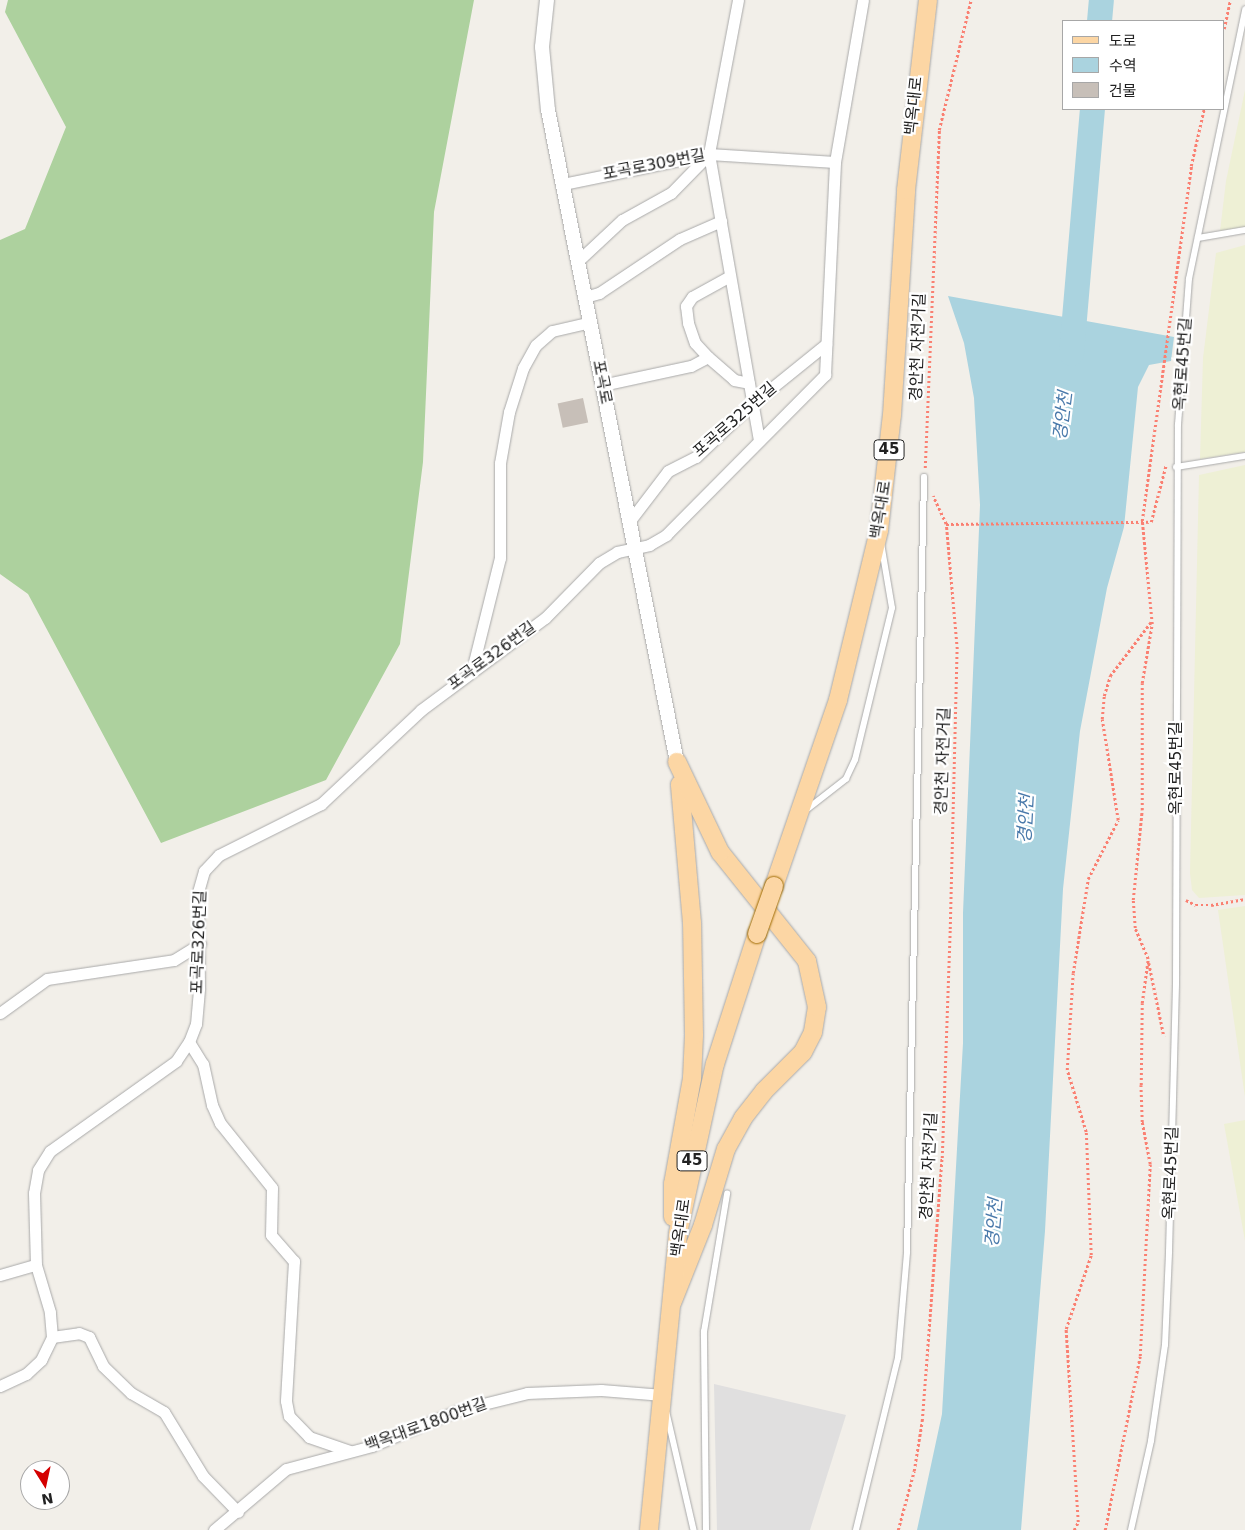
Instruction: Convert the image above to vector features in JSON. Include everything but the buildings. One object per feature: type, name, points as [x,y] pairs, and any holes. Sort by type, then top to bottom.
[{"type":"main road","name":"백옥대로","points":[[649,1530],[678,1233],[701,1116],[757,934],[800,816],[845,673],[879,530],[892,416],[906,190],[928,0]]},
{"type":"main road","points":[[672,1303],[673,1184],[692,1078],[694,998],[688,851],[677,762]]},
{"type":"main road","points":[[672,1303],[703,1225],[726,1149],[743,1118],[803,1052],[813,1032],[817,1007],[807,961],[720,852],[677,762]]},
{"type":"street","name":"포곡로","points":[[547,0],[544,79],[602,385],[677,762]]},
{"type":"street","points":[[738,0],[709,154],[759,441]]},
{"type":"street","name":"포곡로326번길","points":[[36,1265],[34,1193],[38,1170],[50,1151],[176,1061],[189,1042],[196,1024],[200,944],[198,892],[204,871],[219,855],[321,804],[421,710],[544,618],[599,564],[666,535],[825,375],[835,162],[863,0]]},
{"type":"street","name":"포곡로309번길","points":[[563,184],[709,154],[835,162]]},
{"type":"street","points":[[578,261],[622,220],[671,193],[709,154]]},
{"type":"street","points":[[585,297],[599,293],[680,239],[721,221]]},
{"type":"street","points":[[730,276],[692,297],[686,306],[695,343],[734,380],[750,383]]},
{"type":"street","points":[[472,670],[500,558],[500,463],[509,412],[523,368],[536,346],[552,331],[590,322]]},
{"type":"street","name":"포곡로325번길","points":[[629,522],[657,482],[696,457],[753,403],[826,344]]},
{"type":"street","points":[[602,385],[691,366],[708,357]]},
{"type":"street","points":[[0,1014],[47,979],[174,960],[200,944]]},
{"type":"street","points":[[189,1042],[203,1064],[212,1105],[220,1123],[272,1188],[271,1235],[294,1261],[286,1401],[289,1416],[309,1437],[352,1451]]},
{"type":"street","points":[[0,1275],[36,1265],[50,1312],[52,1337],[41,1360],[26,1374],[0,1386]]},
{"type":"street","points":[[52,1337],[79,1333],[90,1337],[107,1371],[131,1393],[164,1412],[203,1476],[238,1512]]},
{"type":"street","name":"백옥대로1800번길","points":[[214,1530],[238,1512],[269,1480],[286,1469],[352,1451],[459,1410],[526,1393],[601,1390],[663,1395]]},
{"type":"lane","name":"옥현로45번길","points":[[1225,107],[1245,10]]},
{"type":"lane","name":"옥현로45번길","points":[[1131,1530],[1151,1441],[1165,1344],[1176,895],[1176,467],[1189,278],[1224,110]]},
{"type":"lane","points":[[1198,238],[1245,230]]},
{"type":"lane","points":[[1176,467],[1245,456]]},
{"type":"lane","points":[[856,1530],[898,1358],[907,1252],[924,477]]},
{"type":"lane","points":[[800,816],[846,779],[855,760],[892,608],[879,530]]},
{"type":"lane","points":[[706,1530],[704,1332],[728,1194]]},
{"type":"lane","points":[[663,1395],[694,1530]]},
{"type":"path","name":"경안천 자전거길","points":[[898,1530],[914,1471],[922,1421],[942,1158],[954,723],[958,688],[946,524],[924,477],[939,130],[971,0]]},
{"type":"path","points":[[1225,24],[1230,0]]},
{"type":"path","points":[[1166,1043],[1148,959],[1135,928],[1133,900],[1142,810],[1142,683],[1152,621],[1142,521],[1166,366],[1172,295],[1191,166],[1204,110]]},
{"type":"path","points":[[946,524],[1151,522],[1168,456]]},
{"type":"path","points":[[1074,1530],[1078,1522],[1066,1329],[1090,1255],[1086,1132],[1067,1070],[1073,973],[1088,879],[1118,820],[1102,719],[1104,696],[1110,676],[1152,621]]},
{"type":"path","points":[[1176,895],[1196,905],[1245,899]]},
{"type":"path","points":[[1105,1530],[1133,1396],[1143,1316],[1150,1164],[1142,1122],[1142,1003],[1148,959]]},
{"type":"shaded area","points":[[714,1384],[846,1415],[810,1530],[717,1530]]},
{"type":"green space","points":[[8,0],[474,0],[434,212],[423,462],[400,644],[326,780],[161,843],[28,594],[0,574],[0,240],[25,229],[66,127],[5,12]]},
{"type":"green space","points":[[1245,90],[1245,227],[1220,231],[1226,181]]},
{"type":"green space","points":[[1245,245],[1245,452],[1200,459],[1203,358],[1216,253]]},
{"type":"green space","points":[[1245,465],[1245,895],[1199,898],[1192,890],[1190,873],[1199,475]]},
{"type":"green space","points":[[1245,906],[1245,1097],[1218,910]]},
{"type":"green space","points":[[1245,1120],[1245,1241],[1224,1124]]},
{"type":"water","points":[[948,296],[1174,337],[1171,361],[1149,365],[1138,387],[1124,527],[1107,588],[1080,731],[1063,889],[1045,1231],[1021,1530],[917,1530],[942,1414],[963,1043],[963,913],[980,505],[974,398],[964,343]]},
{"type":"waterway","name":"경안천","points":[[1099,20],[1101,0]]},
{"type":"waterway","name":"경안천","points":[[1071,353],[1092,110]]}]
